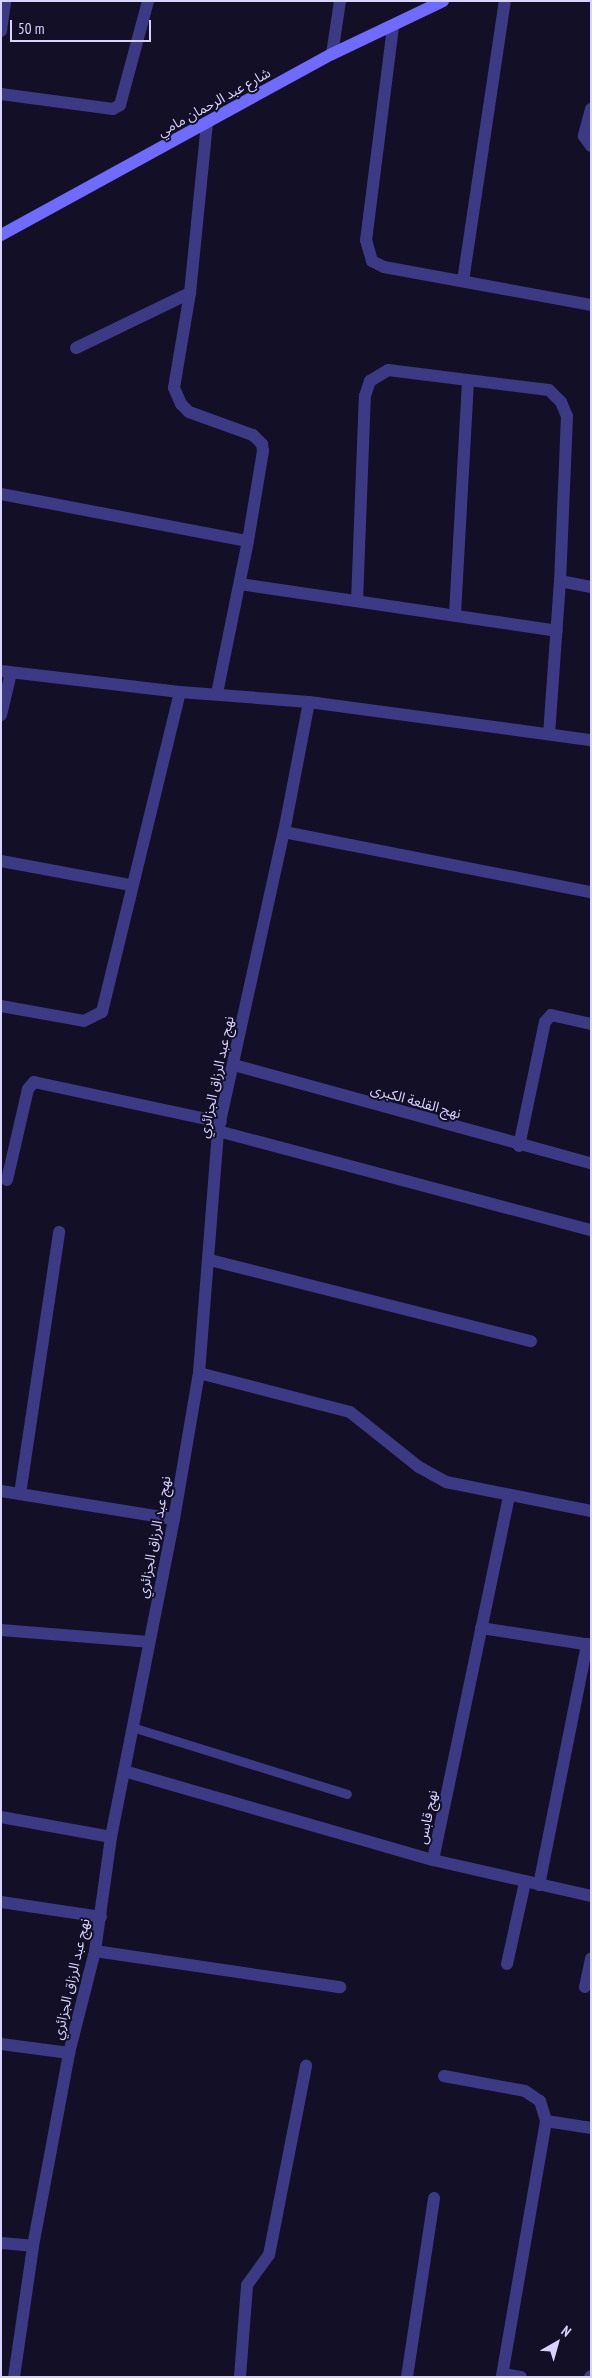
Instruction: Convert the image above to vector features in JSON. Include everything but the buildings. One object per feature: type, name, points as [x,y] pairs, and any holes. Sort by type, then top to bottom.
[{"type":"street","points":[[1,31],[4,1]]},
{"type":"street","points":[[1,94],[113,108],[120,105],[148,1]]},
{"type":"street","points":[[332,54],[340,1]]},
{"type":"street","name":"شارع عبد الرحمان مامي","points":[[1,234],[332,54],[443,1]]},
{"type":"street","points":[[463,281],[505,1]]},
{"type":"street","points":[[392,27],[366,240],[367,252],[372,261],[384,266],[591,305]]},
{"type":"street","points":[[591,109],[584,136],[591,146]]},
{"type":"street","points":[[207,123],[190,293],[174,388],[181,404],[190,412],[253,435],[262,444],[248,541],[217,694]]},
{"type":"street","points":[[76,348],[190,293]]},
{"type":"street","points":[[357,601],[365,396],[370,381],[388,370],[549,390],[561,402],[567,416],[560,582],[549,733]]},
{"type":"street","points":[[454,614],[468,380]]},
{"type":"street","points":[[1,494],[248,541]]},
{"type":"street","points":[[560,582],[591,587]]},
{"type":"street","points":[[240,584],[454,614],[557,631]]},
{"type":"street","points":[[1,715],[6,672],[180,692],[309,702],[591,740]]},
{"type":"street","points":[[1,1006],[84,1021],[100,1015],[180,692]]},
{"type":"street","name":"نهج عبد الرزاق الجزائري","points":[[14,2377],[33,2246],[69,2054],[95,1951],[112,1837],[174,1519],[199,1372],[220,1126],[284,832],[309,702]]},
{"type":"street","points":[[284,832],[591,892]]},
{"type":"street","points":[[1,861],[131,885]]},
{"type":"street","points":[[520,1146],[545,1022],[550,1015],[591,1024]]},
{"type":"street","name":"نهج القلعة الكبرى","points":[[234,1065],[520,1146],[591,1163]]},
{"type":"street","points":[[7,1180],[28,1089],[34,1082],[220,1126],[591,1230]]},
{"type":"street","points":[[20,1494],[59,1232]]},
{"type":"street","points":[[210,1260],[532,1341]]},
{"type":"street","points":[[199,1372],[350,1412],[433,1478],[591,1511]]},
{"type":"street","points":[[1,1491],[174,1519]]},
{"type":"street","name":"نهج قابس","points":[[124,1771],[433,1860],[509,1495]]},
{"type":"street","points":[[481,1628],[589,1644],[540,1885]]},
{"type":"street","points":[[1,1630],[149,1642]]},
{"type":"street","points":[[1,1818],[112,1837]]},
{"type":"street","points":[[433,1860],[591,1896]]},
{"type":"street","points":[[507,1964],[525,1882]]},
{"type":"street","points":[[1,1902],[101,1917]]},
{"type":"street","points":[[95,1951],[340,1987]]},
{"type":"street","points":[[586,1987],[591,1959]]},
{"type":"street","points":[[1,2044],[69,2054]]},
{"type":"street","points":[[240,2377],[247,2285],[269,2255],[306,2066]]},
{"type":"street","points":[[444,2076],[525,2090],[540,2101],[546,2120],[503,2375],[521,2377]]},
{"type":"street","points":[[546,2120],[591,2128]]},
{"type":"street","points":[[407,2377],[434,2198]]},
{"type":"street","points":[[1,2243],[33,2246]]},
{"type":"lane","points":[[132,1727],[347,1794]]}]
